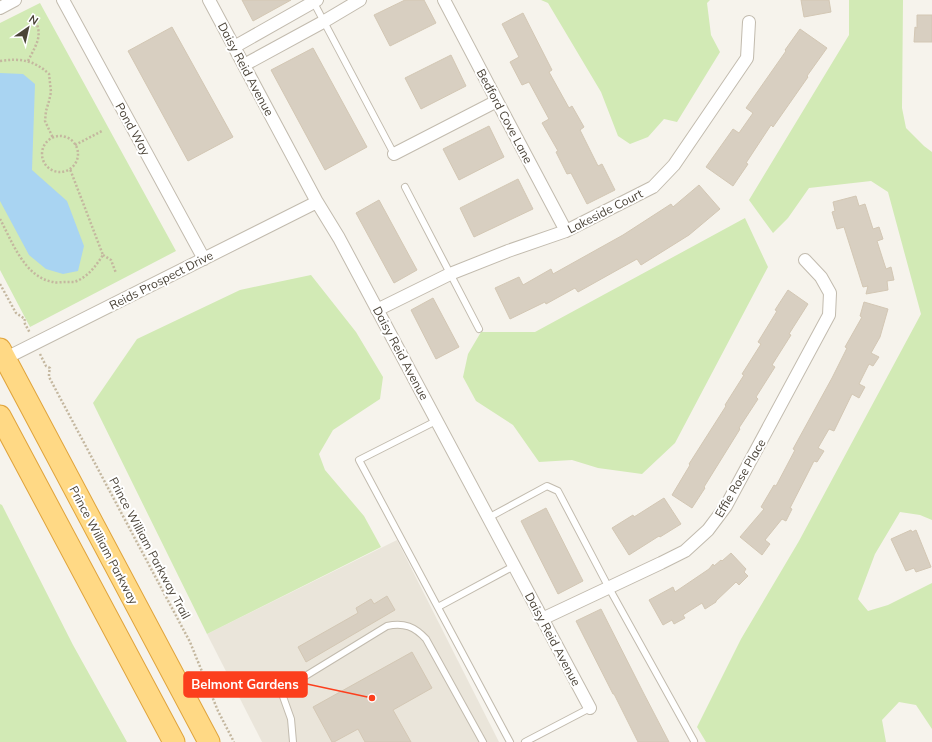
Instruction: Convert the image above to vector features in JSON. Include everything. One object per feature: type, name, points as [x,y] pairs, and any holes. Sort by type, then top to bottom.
[{"type":"highway","name":"Prince William Parkway","points":[[2,356],[209,742]]},
{"type":"highway","points":[[0,416],[174,742]]},
{"type":"street","points":[[0,8],[15,0]]},
{"type":"street","name":"Pond Way","points":[[62,0],[204,259]]},
{"type":"street","name":"Daisy Reid Avenue","points":[[209,0],[317,202],[339,238],[590,708]]},
{"type":"street","points":[[244,65],[360,0]]},
{"type":"street","name":"Bedford Cove Lane","points":[[444,0],[566,231]]},
{"type":"street","points":[[234,47],[314,1]]},
{"type":"street","name":"Lakeside Court","points":[[377,310],[450,274],[508,251],[566,231],[653,187],[674,165],[747,58],[749,22]]},
{"type":"street","points":[[394,154],[497,101]]},
{"type":"street","name":"Reids Prospect Drive","points":[[2,356],[204,259],[317,202]]},
{"type":"street","name":"Effie Rose Place","points":[[542,619],[685,551],[708,530],[726,506],[829,315],[830,293],[821,277],[805,260]]},
{"type":"lane","points":[[314,1],[323,22],[394,154]]},
{"type":"lane","points":[[405,187],[479,329]]},
{"type":"lane","points":[[436,421],[359,460],[510,742]]},
{"type":"lane","points":[[488,518],[547,486],[558,491],[609,588],[694,741]]},
{"type":"lane","points":[[438,607],[514,566]]},
{"type":"lane","points":[[293,742],[290,719],[281,691],[387,626],[395,624],[417,630],[426,639],[483,742]]},
{"type":"lane","points":[[525,742],[590,708]]},
{"type":"path","points":[[28,61],[39,34],[37,22],[33,16]]},
{"type":"path","points":[[0,61],[28,61],[40,66],[49,74],[50,92],[45,121],[53,138]]},
{"type":"path","points":[[76,145],[102,130]]},
{"type":"path","points":[[59,136],[65,137],[70,139],[76,145],[78,155],[77,160],[74,166],[64,172],[58,172],[48,167],[42,156],[45,145],[53,138],[59,136]]},
{"type":"path","points":[[70,169],[103,256],[111,260],[116,273]]},
{"type":"path","points":[[0,219],[20,257],[27,267],[40,278],[53,282],[73,282],[89,273],[103,256]]},
{"type":"path","points":[[0,284],[19,316],[25,319],[24,322]]},
{"type":"path","name":"Prince William Parkway Trail","points":[[46,366],[50,368],[49,377],[190,642],[218,711],[234,742]]},
{"type":"shaded area","points":[[397,540],[499,742],[262,742],[207,634]]},
{"type":"green space","points":[[541,0],[710,0],[707,3],[711,35],[720,52],[677,122],[664,119],[648,137],[630,144],[618,136],[601,92],[548,3]]},
{"type":"green space","points":[[849,0],[903,0],[902,108],[906,128],[932,152],[932,520],[920,515],[900,512],[875,554],[858,599],[868,611],[888,605],[932,583],[932,729],[916,705],[899,702],[882,720],[886,742],[706,742],[697,727],[741,639],[799,541],[921,314],[888,192],[871,181],[809,188],[788,218],[773,233],[749,200],[849,35]]},
{"type":"green space","points":[[40,3],[176,251],[30,327],[0,270],[0,23]]},
{"type":"green space","points":[[745,218],[768,267],[675,443],[642,474],[598,468],[572,460],[539,462],[513,425],[476,401],[463,377],[468,354],[481,332],[535,332]]},
{"type":"green space","points":[[311,275],[356,332],[383,377],[380,399],[333,430],[319,454],[325,470],[364,516],[381,547],[207,634],[93,403],[137,339],[240,290]]},
{"type":"green space","points":[[0,504],[2,505],[73,645],[127,742],[0,742]]},
{"type":"water","points":[[0,73],[23,74],[35,84],[32,170],[67,201],[84,246],[78,271],[63,274],[46,269],[29,255],[0,201]]},
{"type":"building","points":[[242,0],[291,0],[253,21]]},
{"type":"building","points":[[405,0],[424,0],[436,23],[390,46],[374,15]]},
{"type":"building","points":[[801,0],[829,0],[831,12],[804,17]]},
{"type":"building","points":[[523,13],[552,70],[549,72],[569,108],[572,106],[584,127],[580,130],[598,166],[602,164],[615,190],[587,204],[571,173],[567,174],[556,152],[558,151],[542,123],[549,119],[529,82],[522,85],[510,62],[519,57],[502,24]]},
{"type":"building","points":[[917,15],[932,15],[932,42],[914,42],[915,27],[917,28]]},
{"type":"building","points":[[172,27],[233,137],[188,161],[128,51]]},
{"type":"building","points":[[800,29],[827,48],[773,127],[771,125],[733,186],[706,167],[733,129],[739,133],[753,113],[746,108]]},
{"type":"building","points":[[313,48],[367,147],[325,170],[271,70]]},
{"type":"building","points":[[451,55],[466,86],[421,109],[405,78]]},
{"type":"building","points":[[489,126],[504,157],[459,180],[443,149]]},
{"type":"building","points":[[518,179],[533,209],[474,237],[460,208]]},
{"type":"building","points":[[699,185],[720,209],[689,235],[641,265],[637,259],[578,292],[575,288],[546,304],[545,302],[510,319],[495,288],[519,277],[523,285],[551,269],[553,274],[623,235],[671,204],[673,207]]},
{"type":"building","points":[[856,196],[859,206],[865,204],[873,229],[879,227],[883,239],[877,241],[886,269],[891,267],[894,280],[887,281],[888,290],[866,294],[868,286],[863,287],[844,227],[837,229],[832,212],[835,211],[833,202]]},
{"type":"building","points":[[379,200],[417,270],[394,283],[356,213]]},
{"type":"building","points":[[788,290],[808,304],[772,365],[775,367],[756,397],[758,399],[739,428],[740,429],[692,508],[672,495],[690,465],[689,464],[744,375],[742,374],[761,344],[758,342],[777,311],[775,310]]},
{"type":"building","points":[[433,298],[459,347],[436,359],[411,310]]},
{"type":"building","points":[[864,302],[888,309],[880,337],[871,353],[879,357],[873,366],[869,364],[859,384],[865,387],[859,398],[852,394],[834,431],[829,429],[818,448],[824,451],[817,462],[814,461],[790,508],[792,509],[786,521],[782,519],[765,540],[770,544],[762,555],[740,537],[764,509],[761,507],[774,485],[776,486],[795,450],[793,449],[832,378],[847,348],[845,347],[862,317],[860,316]]},
{"type":"building","points":[[664,498],[681,524],[629,555],[612,528],[633,515],[634,517]]},
{"type":"building","points":[[546,508],[583,581],[558,594],[521,521]]},
{"type":"building","points":[[911,530],[912,532],[916,530],[931,567],[916,572],[914,568],[906,571],[891,539]]},
{"type":"building","points":[[731,553],[746,569],[744,572],[748,576],[739,585],[736,582],[716,602],[705,609],[702,603],[683,615],[685,618],[674,624],[672,620],[663,625],[649,600],[673,587],[675,592],[709,569],[713,564],[714,566],[721,560],[722,561]]},
{"type":"building","points":[[387,596],[395,610],[306,662],[298,647],[358,613],[356,608],[371,599],[374,604]]},
{"type":"building","points":[[601,609],[669,742],[638,742],[613,694],[576,621]]},
{"type":"building","points":[[412,652],[432,688],[393,710],[411,742],[365,742],[358,729],[332,742],[313,707]]},
{"type":"place","name":"Belmont Gardens","points":[[372,698]]}]
